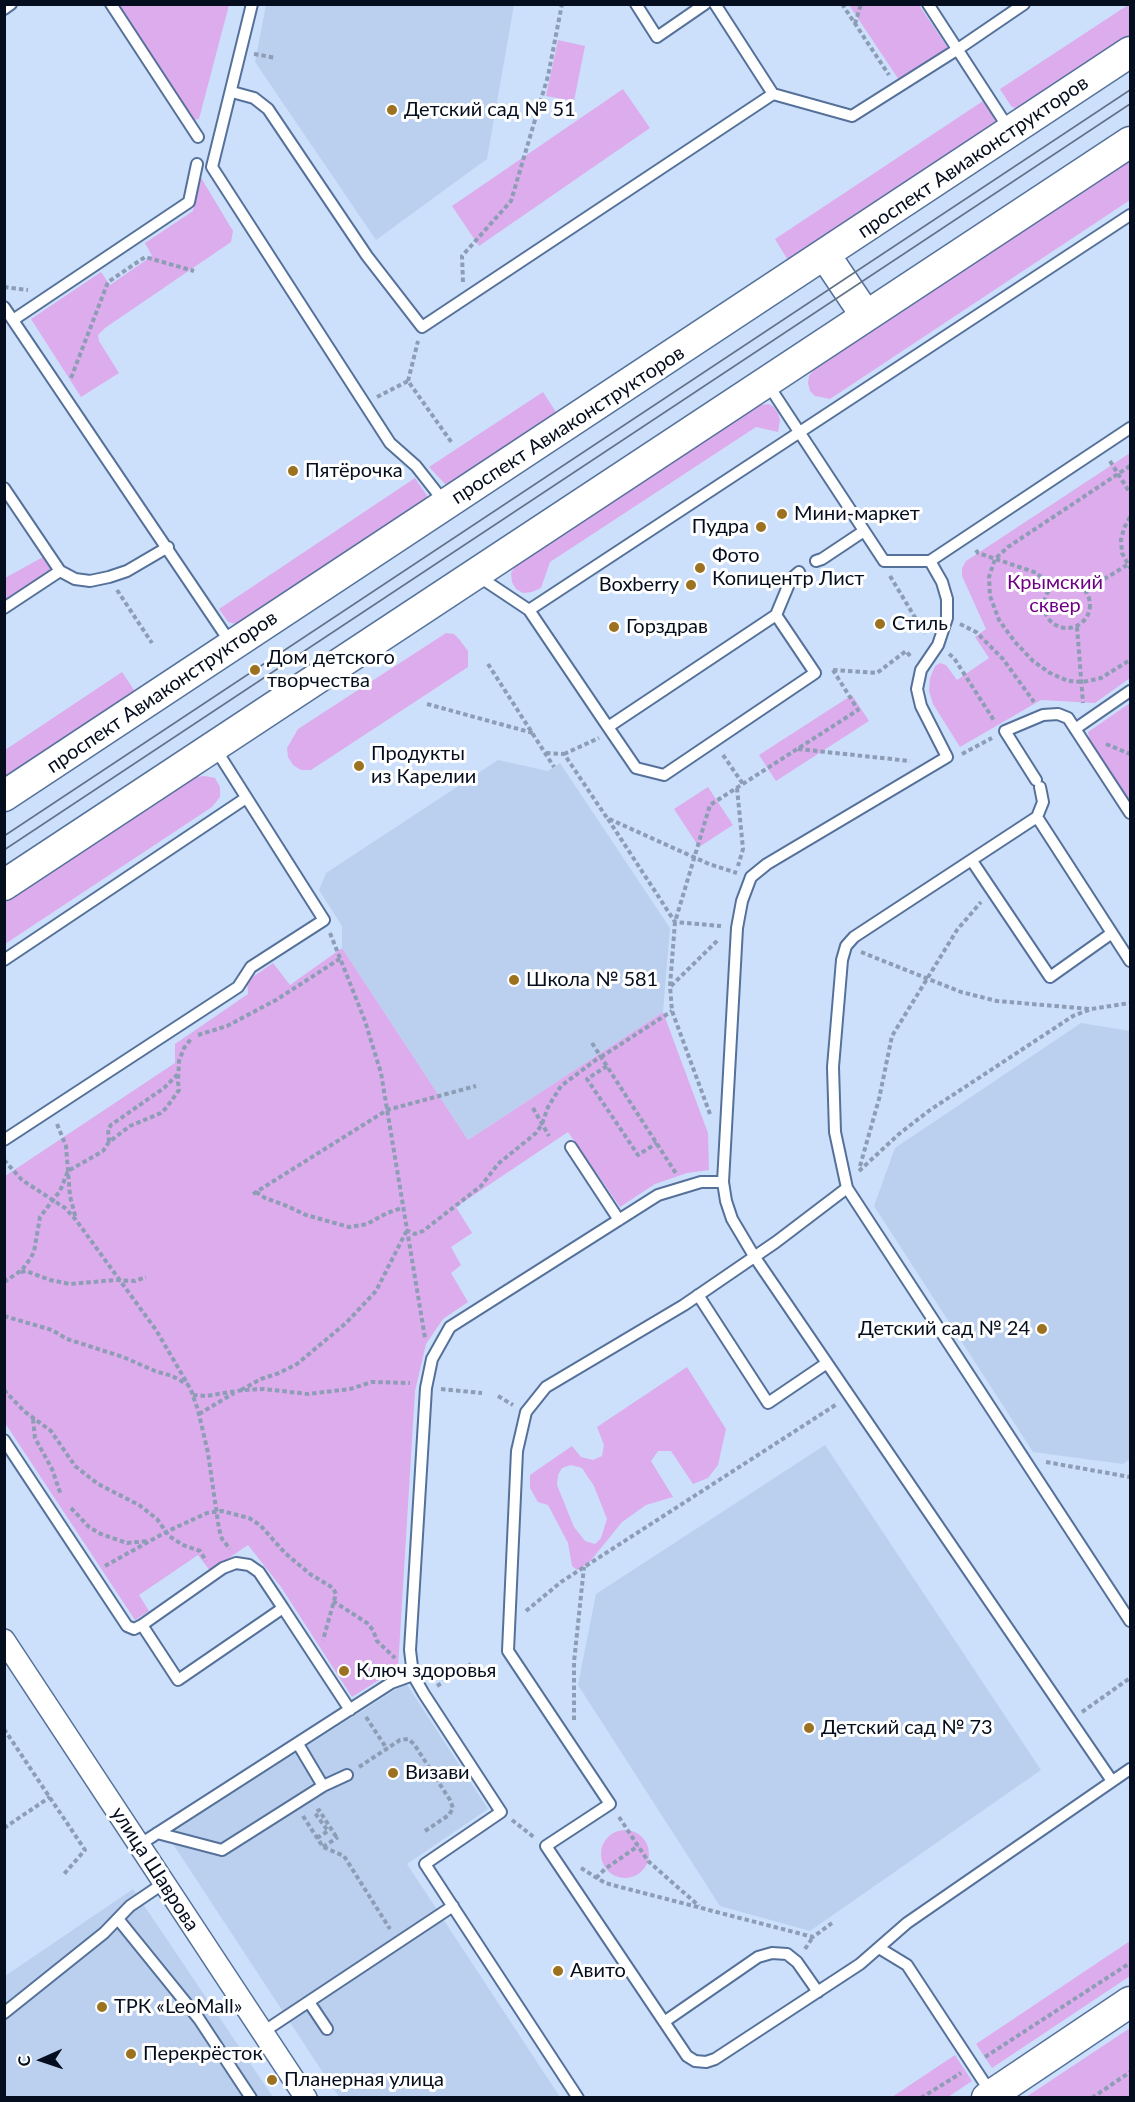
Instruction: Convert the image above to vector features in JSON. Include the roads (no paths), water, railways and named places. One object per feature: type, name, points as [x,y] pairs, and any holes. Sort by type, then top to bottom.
[{"type":"street","name":"проспект Авиаконструкторов","points":[[4,796],[1131,52]]},
{"type":"street","points":[[4,885],[1131,142]]},
{"type":"street","points":[[825,255],[866,316]]},
{"type":"street","name":"улица Шаврова","points":[[4,1640],[148,1839],[164,1883],[306,2097]]},
{"type":"street","points":[[990,2096],[1131,2002]]},
{"type":"lane","points":[[4,9],[11,4]]},
{"type":"lane","points":[[111,4],[198,137]]},
{"type":"lane","points":[[252,4],[212,167],[363,404],[390,443],[417,466],[446,505]]},
{"type":"lane","points":[[636,4],[657,37],[705,4]]},
{"type":"lane","points":[[715,4],[773,94],[852,116],[958,50],[1023,4]]},
{"type":"lane","points":[[928,4],[1011,131]]},
{"type":"lane","points":[[232,92],[254,98],[268,109],[367,256],[422,327],[773,94]]},
{"type":"lane","points":[[13,320],[189,202],[197,165]]},
{"type":"lane","points":[[529,610],[800,434],[1131,214]]},
{"type":"lane","points":[[4,307],[232,645]]},
{"type":"lane","points":[[767,383],[884,561],[930,561],[1131,428]]},
{"type":"lane","points":[[4,488],[60,571],[75,579],[90,581],[127,571],[168,548]]},
{"type":"lane","points":[[816,561],[864,531]]},
{"type":"lane","points":[[930,561],[942,582],[947,599],[947,618],[938,645],[921,670],[918,689],[921,706],[947,757],[767,864],[751,877],[734,927],[723,1182],[732,1219],[754,1256],[1112,1781]]},
{"type":"lane","points":[[4,608],[60,571]]},
{"type":"lane","points":[[608,727],[776,615],[791,579],[799,572]]},
{"type":"lane","points":[[476,574],[529,610],[636,768],[664,775],[815,673],[776,615]]},
{"type":"lane","points":[[1075,729],[1131,691]]},
{"type":"lane","points":[[1131,813],[1068,718],[1058,714],[1043,715],[1005,731],[1038,783],[1043,802],[1038,818],[854,937],[846,946],[842,960],[833,1067],[835,1132],[847,1188],[1131,1621]]},
{"type":"lane","points":[[4,1140],[237,987],[251,967],[324,920],[214,747]]},
{"type":"lane","points":[[4,960],[246,798]]},
{"type":"lane","points":[[1038,818],[1131,961]]},
{"type":"lane","points":[[972,861],[1050,977],[1112,933]]},
{"type":"lane","points":[[571,1147],[619,1220]]},
{"type":"lane","points":[[579,2097],[425,1864],[501,1812],[413,1675],[410,1650],[426,1388],[432,1359],[450,1327],[658,1195],[700,1182],[723,1182]]},
{"type":"lane","points":[[847,1188],[698,1295],[546,1388],[526,1412],[518,1451],[508,1651],[610,1804],[546,1846],[687,2056],[695,2061],[706,2062],[715,2059],[860,1964],[907,1923],[1131,1769]]},
{"type":"lane","points":[[698,1295],[768,1403],[827,1363]]},
{"type":"lane","points":[[4,1440],[126,1626],[134,1629],[142,1625],[223,1568],[236,1563],[249,1565],[259,1572],[318,1661],[354,1707]]},
{"type":"lane","points":[[142,1625],[178,1680],[283,1608]]},
{"type":"lane","points":[[148,1839],[391,1683],[413,1675]]},
{"type":"lane","points":[[298,1744],[323,1786]]},
{"type":"lane","points":[[148,1839],[222,1850],[323,1786],[347,1775]]},
{"type":"lane","points":[[4,2013],[104,1933],[130,1906],[164,1883]]},
{"type":"lane","points":[[263,2032],[453,1906]]},
{"type":"lane","points":[[118,1919],[199,2019],[251,2097]]},
{"type":"lane","points":[[879,1948],[907,1965],[973,2065],[990,2096]]},
{"type":"lane","points":[[664,2022],[758,1957],[772,1953],[787,1954],[797,1962],[818,1992]]},
{"type":"lane","points":[[309,2002],[327,2029]]},
{"type":"tram line","points":[[4,836],[1130,90]]},
{"type":"tram line","points":[[4,850],[1130,104]]},
{"type":"place","name":"Детский сад № 51","points":[[392,110]]},
{"type":"place","name":"Пятёрочка","points":[[293,471]]},
{"type":"place","name":"Мини-маркет","points":[[782,514]]},
{"type":"place","name":"Пудра","points":[[761,527]]},
{"type":"place","name":"Фото Копицентр Лист","points":[[700,568]]},
{"type":"place","name":"Boxberry","points":[[691,585]]},
{"type":"place","name":"Стиль","points":[[880,624]]},
{"type":"place","name":"Горздрав","points":[[614,627]]},
{"type":"place","name":"Дом детского творчества","points":[[255,670]]},
{"type":"place","name":"Продукты из Карелии","points":[[359,766]]},
{"type":"place","name":"Школа № 581","points":[[514,980]]},
{"type":"place","name":"Детский сад № 24","points":[[1042,1329]]},
{"type":"place","name":"Ключ здоровья","points":[[344,1671]]},
{"type":"place","name":"Детский сад № 73","points":[[809,1728]]},
{"type":"place","name":"Визави","points":[[393,1773]]},
{"type":"place","name":"Авито","points":[[558,1971]]},
{"type":"place","name":"ТРК «LeoMall»","points":[[102,2007]]},
{"type":"place","name":"Перекрёсток","points":[[131,2054]]},
{"type":"place","name":"Планерная улица","points":[[272,2080]]},
{"type":"park label","name":"Крымский сквер","points":[[1055,594]]}]
